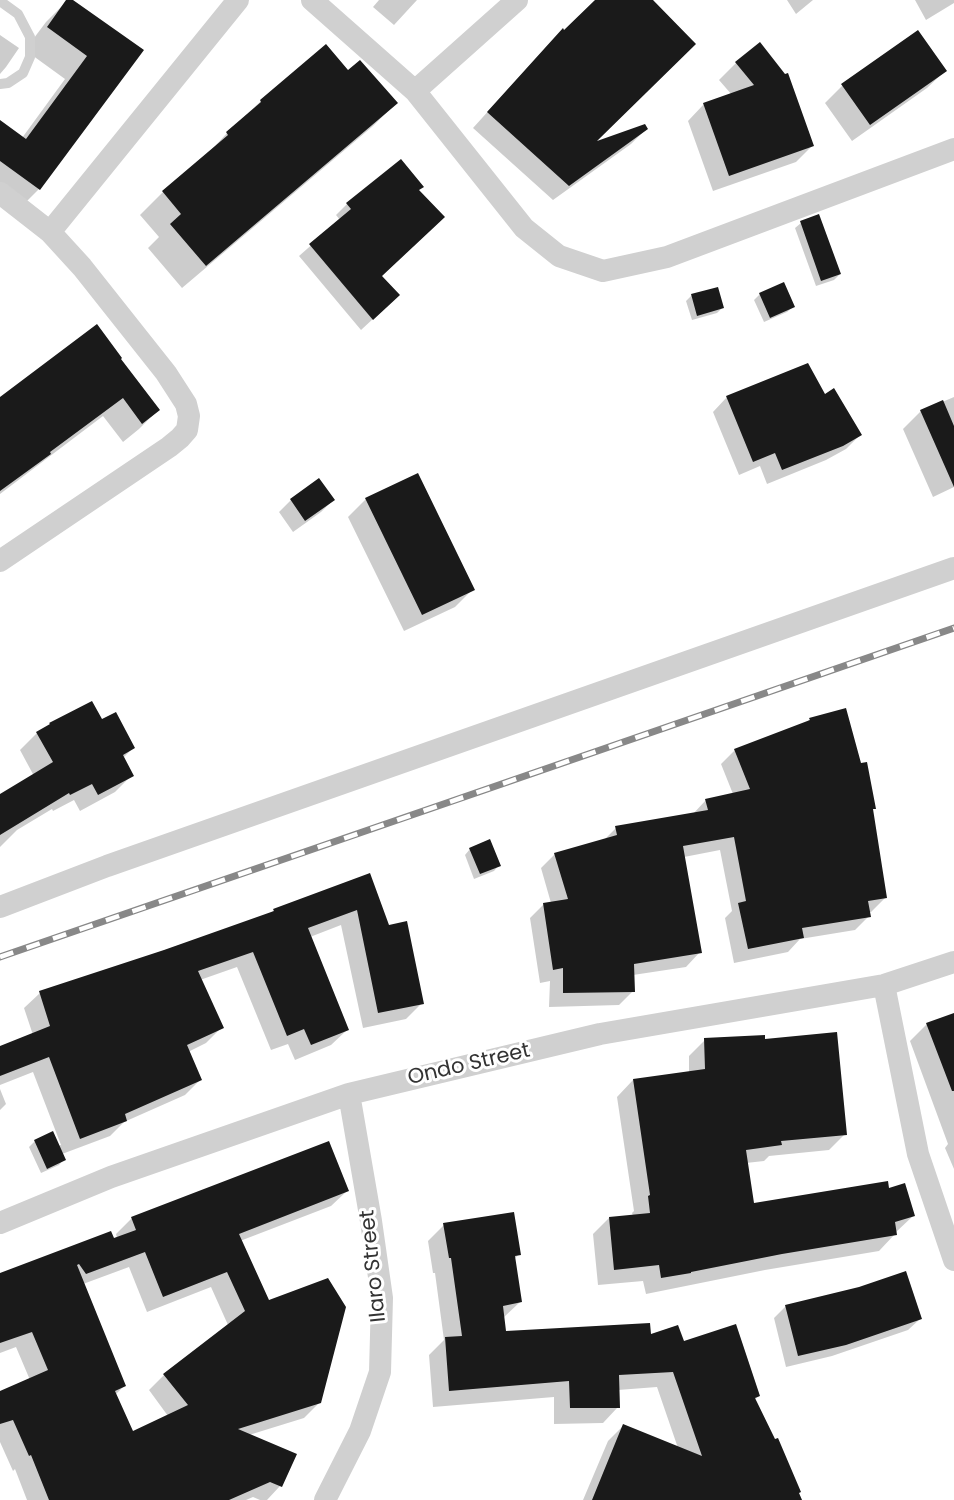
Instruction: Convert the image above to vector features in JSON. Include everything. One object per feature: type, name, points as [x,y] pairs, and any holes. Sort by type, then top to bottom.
[{"type":"street","points":[[50,232],[238,0]]},
{"type":"street","points":[[312,0],[415,92],[524,228],[559,256],[603,271],[667,257],[954,149]]},
{"type":"street","points":[[415,92],[517,0]]},
{"type":"street","points":[[0,194],[50,232],[82,267],[166,373],[186,404],[189,416],[187,429],[169,447],[0,561]]},
{"type":"street","points":[[0,907],[107,866],[954,568]]},
{"type":"street","name":"Ondo Street","points":[[0,1223],[111,1177],[349,1094],[600,1034],[884,985],[954,962]]},
{"type":"street","points":[[884,985],[918,1154],[954,1260]]},
{"type":"street","name":"Ilaro Street","points":[[325,1500],[360,1431],[380,1372],[382,1298],[349,1094]]},
{"type":"lane","points":[[0,1],[18,14],[30,37],[30,57],[23,73],[9,83],[0,84]]},
{"type":"building","points":[[66,0],[73,0],[144,50],[40,190],[0,161],[0,120],[26,139],[87,56],[47,27]]},
{"type":"building","points":[[595,0],[653,0],[696,44],[597,141],[645,124],[648,129],[569,186],[487,112],[563,28],[564,30]]},
{"type":"building","points":[[918,30],[947,71],[870,125],[841,84]]},
{"type":"building","points":[[760,42],[785,74],[788,73],[814,146],[729,176],[703,103],[754,85],[735,62]]},
{"type":"building","points":[[326,44],[348,70],[360,60],[398,103],[206,266],[170,224],[181,214],[162,191],[228,135],[226,132],[261,102],[260,100]]},
{"type":"building","points":[[401,159],[424,187],[419,190],[445,217],[382,276],[400,295],[373,320],[309,244],[351,209],[346,203]]},
{"type":"building","points":[[819,214],[841,274],[821,281],[800,221]]},
{"type":"building","points":[[784,282],[795,307],[770,318],[759,293]]},
{"type":"building","points":[[718,287],[724,308],[697,316],[691,294]]},
{"type":"building","points":[[97,324],[160,410],[142,424],[123,398],[0,491],[0,397]]},
{"type":"building","points":[[808,363],[825,394],[834,388],[862,435],[843,446],[782,470],[775,453],[753,462],[726,396]]},
{"type":"building","points":[[943,400],[954,426],[954,487],[920,410]]},
{"type":"building","points":[[418,473],[475,590],[422,615],[365,498]]},
{"type":"building","points":[[319,478],[335,500],[305,521],[290,499]]},
{"type":"building","points":[[92,701],[102,719],[116,712],[135,748],[123,755],[134,776],[98,795],[92,784],[70,795],[69,793],[0,835],[0,794],[53,762],[36,732]]},
{"type":"building","points":[[846,708],[861,763],[867,762],[876,809],[873,809],[887,898],[868,901],[871,917],[802,928],[804,938],[748,949],[738,903],[746,901],[734,837],[683,846],[702,953],[634,964],[635,992],[563,993],[563,968],[553,970],[543,903],[568,899],[554,853],[617,835],[615,826],[708,810],[705,799],[750,789],[734,749],[810,720],[809,718]]},
{"type":"building","points":[[490,839],[501,866],[480,874],[469,848]]},
{"type":"building","points":[[370,873],[389,925],[407,921],[424,1004],[378,1013],[357,910],[308,928],[349,1030],[311,1045],[304,1029],[287,1036],[253,952],[198,971],[224,1028],[187,1045],[202,1080],[125,1114],[127,1121],[80,1139],[49,1057],[0,1076],[0,1046],[50,1026],[39,991],[274,911],[273,909]]},
{"type":"building","points":[[954,1013],[954,1091],[952,1091],[926,1023]]},
{"type":"building","points":[[837,1032],[847,1135],[781,1141],[782,1145],[746,1150],[754,1203],[888,1181],[889,1188],[905,1183],[915,1216],[895,1222],[897,1235],[782,1254],[691,1273],[661,1278],[659,1265],[614,1270],[609,1217],[650,1213],[648,1196],[650,1195],[633,1079],[705,1069],[704,1038],[765,1035],[765,1039]]},
{"type":"building","points":[[53,1131],[66,1160],[47,1169],[34,1140]]},
{"type":"building","points":[[329,1141],[349,1191],[239,1234],[269,1300],[328,1278],[346,1307],[321,1403],[238,1429],[297,1454],[282,1487],[270,1482],[229,1500],[49,1500],[31,1455],[29,1456],[13,1420],[0,1424],[0,1391],[48,1370],[32,1332],[0,1343],[0,1273],[111,1231],[114,1238],[136,1230],[131,1217]],"holes":[[[145,1252],[163,1297],[227,1272],[245,1311],[163,1374],[188,1405],[133,1431],[115,1391],[126,1386],[77,1265],[79,1264],[86,1274]]]},
{"type":"building","points":[[514,1212],[521,1255],[515,1256],[522,1302],[503,1306],[506,1331],[650,1323],[651,1334],[678,1325],[684,1341],[736,1324],[760,1396],[755,1398],[775,1439],[778,1438],[801,1492],[799,1493],[802,1500],[592,1500],[623,1424],[702,1456],[673,1372],[619,1375],[620,1408],[570,1408],[569,1381],[449,1391],[445,1337],[462,1336],[451,1258],[449,1258],[443,1223]]},
{"type":"building","points":[[906,1271],[922,1319],[846,1345],[798,1356],[785,1305],[859,1287]]},
{"type":"railway","points":[[0,957],[954,628]]}]
